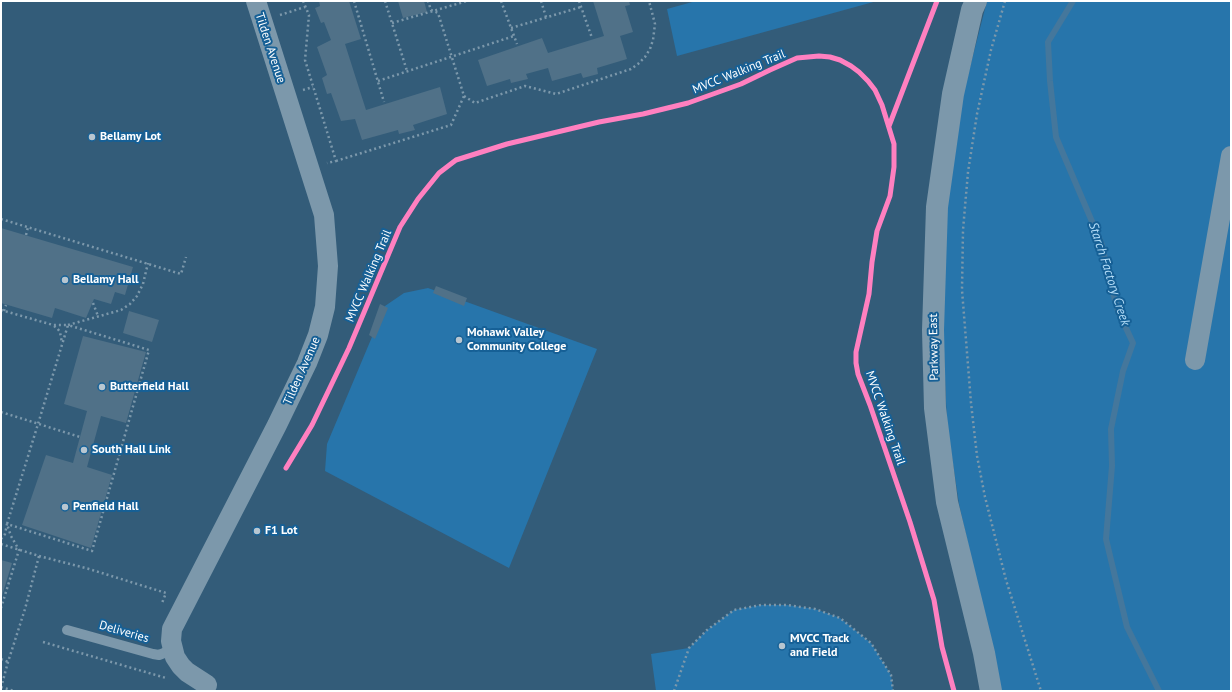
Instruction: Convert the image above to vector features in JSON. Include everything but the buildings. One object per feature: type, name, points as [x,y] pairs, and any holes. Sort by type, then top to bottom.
[{"type":"street","name":"Tilden Avenue","points":[[207,685],[194,677],[181,666],[175,657],[171,635],[175,624],[307,364],[318,335],[325,307],[328,266],[324,215],[256,1]]},
{"type":"street","name":"Parkway East","points":[[976,1],[972,10],[953,94],[937,207],[932,330],[935,408],[947,502],[992,691]]},
{"type":"street","points":[[1195,360],[1231,156]]},
{"type":"lane","name":"Deliveries","points":[[67,630],[159,655],[172,647]]},
{"type":"path","points":[[303,1],[308,15],[304,60],[336,161]]},
{"type":"path","points":[[354,1],[384,102]]},
{"type":"path","points":[[385,1],[407,71]]},
{"type":"path","points":[[309,169],[452,125],[464,96],[438,13],[431,10],[428,1]]},
{"type":"path","points":[[392,23],[467,1]]},
{"type":"path","points":[[501,1],[516,44]]},
{"type":"path","points":[[541,1],[546,17]]},
{"type":"path","points":[[579,1],[592,38]]},
{"type":"path","points":[[464,96],[475,103],[525,86],[556,94],[631,69],[645,56],[650,49],[653,40],[655,24],[649,1]]},
{"type":"path","points":[[1005,1],[989,57],[977,114],[968,172],[963,230],[962,290],[970,403],[977,456],[992,526],[1006,580],[1041,691]]},
{"type":"path","points":[[278,16],[305,7]]},
{"type":"path","points":[[511,28],[581,7]]},
{"type":"path","points":[[378,81],[514,36]]},
{"type":"path","points":[[1,219],[181,274],[186,257]]},
{"type":"path","points":[[26,235],[28,227]]},
{"type":"path","points":[[6,305],[2,311],[53,325],[68,325],[121,310],[130,304],[137,296],[148,263]]},
{"type":"path","points":[[93,303],[98,316]]},
{"type":"path","points":[[53,325],[60,332],[62,345]]},
{"type":"path","points":[[1,539],[5,534],[68,325]]},
{"type":"path","points":[[7,524],[92,551],[149,350],[68,325]]},
{"type":"path","points":[[1,412],[80,437]]},
{"type":"path","points":[[1,608],[19,550],[11,536],[7,524]]},
{"type":"path","points":[[1,544],[166,593],[160,607]]},
{"type":"path","points":[[14,691],[1,688],[38,556]]},
{"type":"path","points":[[674,691],[689,648],[707,630],[734,610],[761,605],[787,604],[814,609],[840,618],[871,643],[891,675],[893,691]]},
{"type":"path","points":[[43,642],[172,680]]},
{"type":"path","points":[[1,659],[8,662]]},
{"type":"shaded area","points":[[696,1],[877,1],[677,56],[667,9]]},
{"type":"shaded area","points":[[987,1],[1231,1],[1231,691],[1001,691],[959,504],[947,424],[942,309],[947,205],[960,106]]},
{"type":"shaded area","points":[[428,288],[597,349],[509,568],[325,471],[327,444],[385,306],[404,293]]},
{"type":"shaded area","name":"MVCC Track and Field","points":[[761,605],[787,605],[815,609],[840,618],[871,643],[891,675],[893,691],[656,691],[651,654],[689,648],[707,630],[734,610]]},
{"type":"waterway","name":"Starch Factory Creek","points":[[1073,1],[1048,42],[1050,81],[1056,137],[1102,245],[1118,311],[1133,343],[1123,371],[1111,429],[1112,466],[1106,539],[1127,627],[1159,691]]},
{"type":"cycle path","points":[[889,126],[937,1]]},
{"type":"cycle path","name":"MVCC Walking Trail","points":[[286,468],[312,425],[349,348],[400,227],[418,199],[439,173],[456,160],[507,144],[688,103],[741,84],[797,58],[819,56],[840,60],[859,72],[875,90],[882,105],[894,144],[894,167],[890,196],[877,231],[869,294],[856,352],[856,363],[858,374],[910,522],[934,600],[942,647],[954,691]]},
{"type":"place","name":"Bellamy Lot","points":[[92,137]]},
{"type":"place","name":"Bellamy Hall","points":[[65,280]]},
{"type":"place","name":"Mohawk Valley Community College","points":[[459,340]]},
{"type":"place","name":"Butterfield Hall","points":[[102,387]]},
{"type":"place","name":"South Hall Link","points":[[84,450]]},
{"type":"place","name":"Penfield Hall","points":[[65,507]]},
{"type":"place","name":"F1 Lot","points":[[257,531]]},
{"type":"place","name":"MVCC Track and Field","points":[[782,646]]}]
